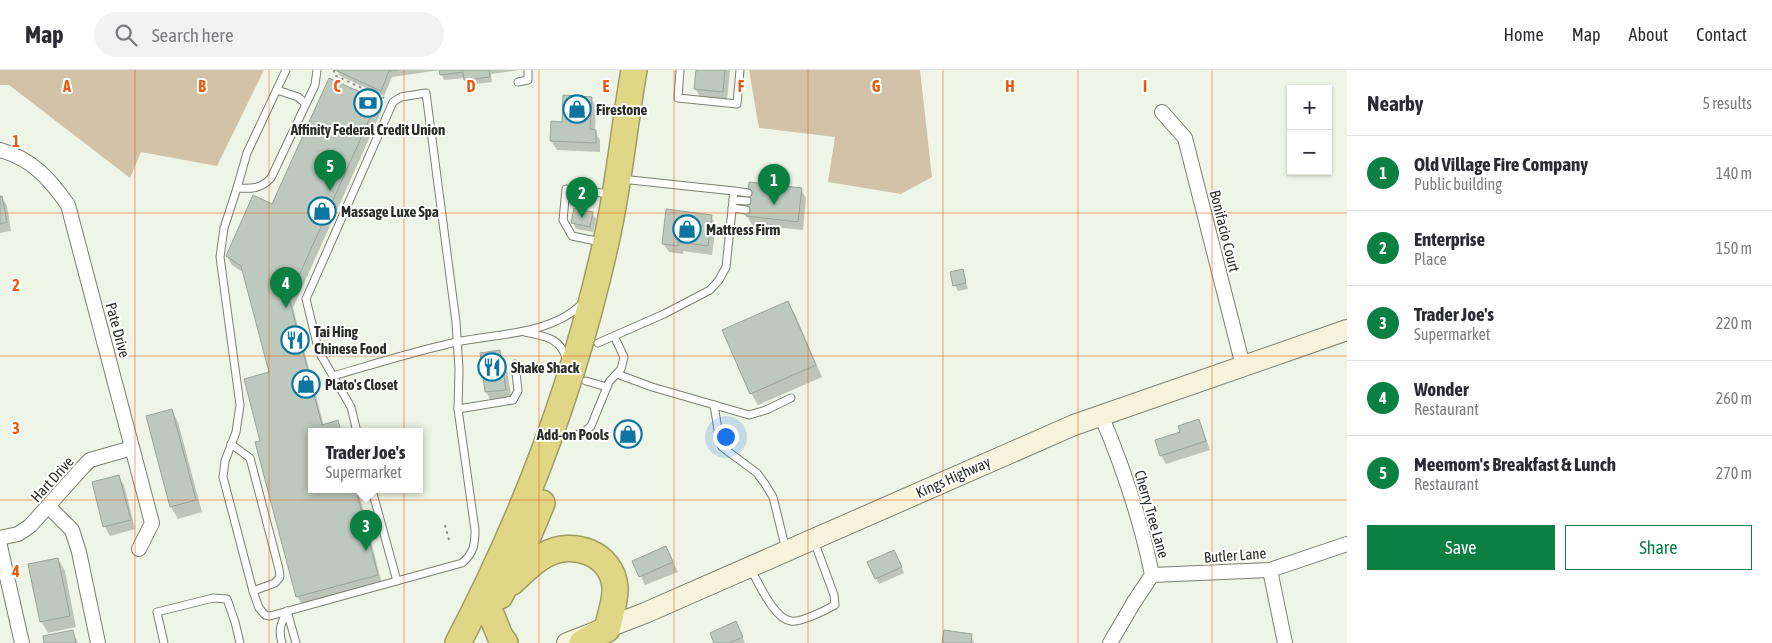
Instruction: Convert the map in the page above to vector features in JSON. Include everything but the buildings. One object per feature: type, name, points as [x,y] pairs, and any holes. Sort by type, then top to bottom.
[{"type":"highway","points":[[475,643],[504,588],[538,513],[606,339],[624,231],[622,184],[634,70]]},
{"type":"highway","points":[[458,643],[483,595],[536,474],[588,382],[595,288],[649,70]]},
{"type":"highway","points":[[504,588],[544,555],[557,550],[573,548],[595,555],[603,561],[613,578],[615,592],[609,636],[582,643]]},
{"type":"highway","points":[[491,614],[497,631],[505,643]]},
{"type":"street","name":"Bonifacio Court","points":[[1162,112],[1185,138],[1243,366]]},
{"type":"street","name":"Pate Drive","points":[[0,150],[13,154],[32,164],[52,182],[68,204],[152,524],[139,549]]},
{"type":"street","name":"Kings Highway","points":[[567,643],[609,636],[750,567],[1041,438],[1101,415],[1347,330]]},
{"type":"street","name":"Cherry Tree Lane","points":[[1101,415],[1112,441],[1144,536],[1152,575],[1110,643]]},
{"type":"street","name":"Hart Drive","points":[[0,538],[18,534],[30,526],[90,460],[132,448]]},
{"type":"street","points":[[49,507],[72,530],[79,552],[98,643]]},
{"type":"street","name":"Butler Lane","points":[[1152,575],[1270,570],[1347,544]]},
{"type":"street","points":[[0,546],[22,643]]},
{"type":"street","points":[[1270,570],[1285,643]]},
{"type":"lane","points":[[286,70],[247,153],[224,228],[220,257],[240,405],[236,432],[225,461],[223,477],[253,591],[259,608],[265,615],[270,616],[462,563],[474,548],[475,530],[458,409],[458,341],[426,93],[401,97],[393,102],[306,299],[319,352],[350,407],[356,428]]},
{"type":"lane","points":[[237,188],[259,188],[271,178],[315,85],[317,70]]},
{"type":"lane","points":[[518,82],[528,80],[528,70]]},
{"type":"lane","points":[[680,70],[678,98],[737,104],[740,70]]},
{"type":"lane","points":[[277,90],[298,97],[305,103]]},
{"type":"lane","points":[[606,243],[572,236],[563,220],[566,188],[622,184],[748,193]]},
{"type":"lane","points":[[525,332],[549,338],[560,345],[566,358],[588,382],[610,382],[621,369],[624,357],[606,339],[664,314],[710,290],[719,280],[726,267],[734,191]]},
{"type":"lane","points":[[733,200],[747,201]]},
{"type":"lane","points":[[732,208],[746,210]]},
{"type":"lane","points":[[332,376],[458,341],[525,332],[567,316],[581,305],[595,288]]},
{"type":"lane","points":[[458,409],[513,400],[518,391],[515,364]]},
{"type":"lane","points":[[617,374],[652,387],[749,415],[766,410],[791,398]]},
{"type":"lane","points":[[714,405],[718,436],[722,447],[757,473],[773,497],[786,551]]},
{"type":"lane","points":[[231,444],[250,458],[279,569],[280,578],[275,583],[253,591]]},
{"type":"lane","points":[[373,493],[396,581]]},
{"type":"lane","points":[[750,567],[768,601],[786,620],[792,622],[824,611],[835,606],[834,595],[813,539]]},
{"type":"lane","points":[[164,643],[157,612],[213,598],[227,599],[240,643]]},
{"type":"lane","points":[[282,643],[279,630],[287,611]]},
{"type":"lane","points":[[287,611],[296,643]]},
{"type":"path","points":[[334,70],[334,75],[393,102]]},
{"type":"path","points":[[445,525],[449,540]]},
{"type":"shaded area","points":[[0,70],[264,70],[217,166],[141,152],[130,178],[9,85],[0,85]]},
{"type":"shaded area","points":[[749,70],[920,70],[932,177],[901,194],[828,182],[835,137],[759,128]]},
{"type":"place","name":"Affinity Federal Credit Union","points":[[368,103]]},
{"type":"place","name":"Firestone","points":[[577,109]]},
{"type":"place","name":"Meemom's Breakfast & Lunch","points":[[330,191]]},
{"type":"place","name":"Old Village Fire Company","points":[[774,205]]},
{"type":"place","name":"Massage Luxe Spa","points":[[322,211]]},
{"type":"place","name":"Enterprise","points":[[582,218]]},
{"type":"place","name":"Mattress Firm","points":[[687,229]]},
{"type":"place","name":"Wonder","points":[[286,308]]},
{"type":"place","name":"Tai Hing Chinese Food","points":[[295,340]]},
{"type":"place","name":"Shake Shack","points":[[492,367]]},
{"type":"place","name":"Plato's Closet","points":[[306,384]]},
{"type":"place","name":"Add-on Pools","points":[[628,434]]},
{"type":"place","name":"Trader Joe's","points":[[366,551]]}]
